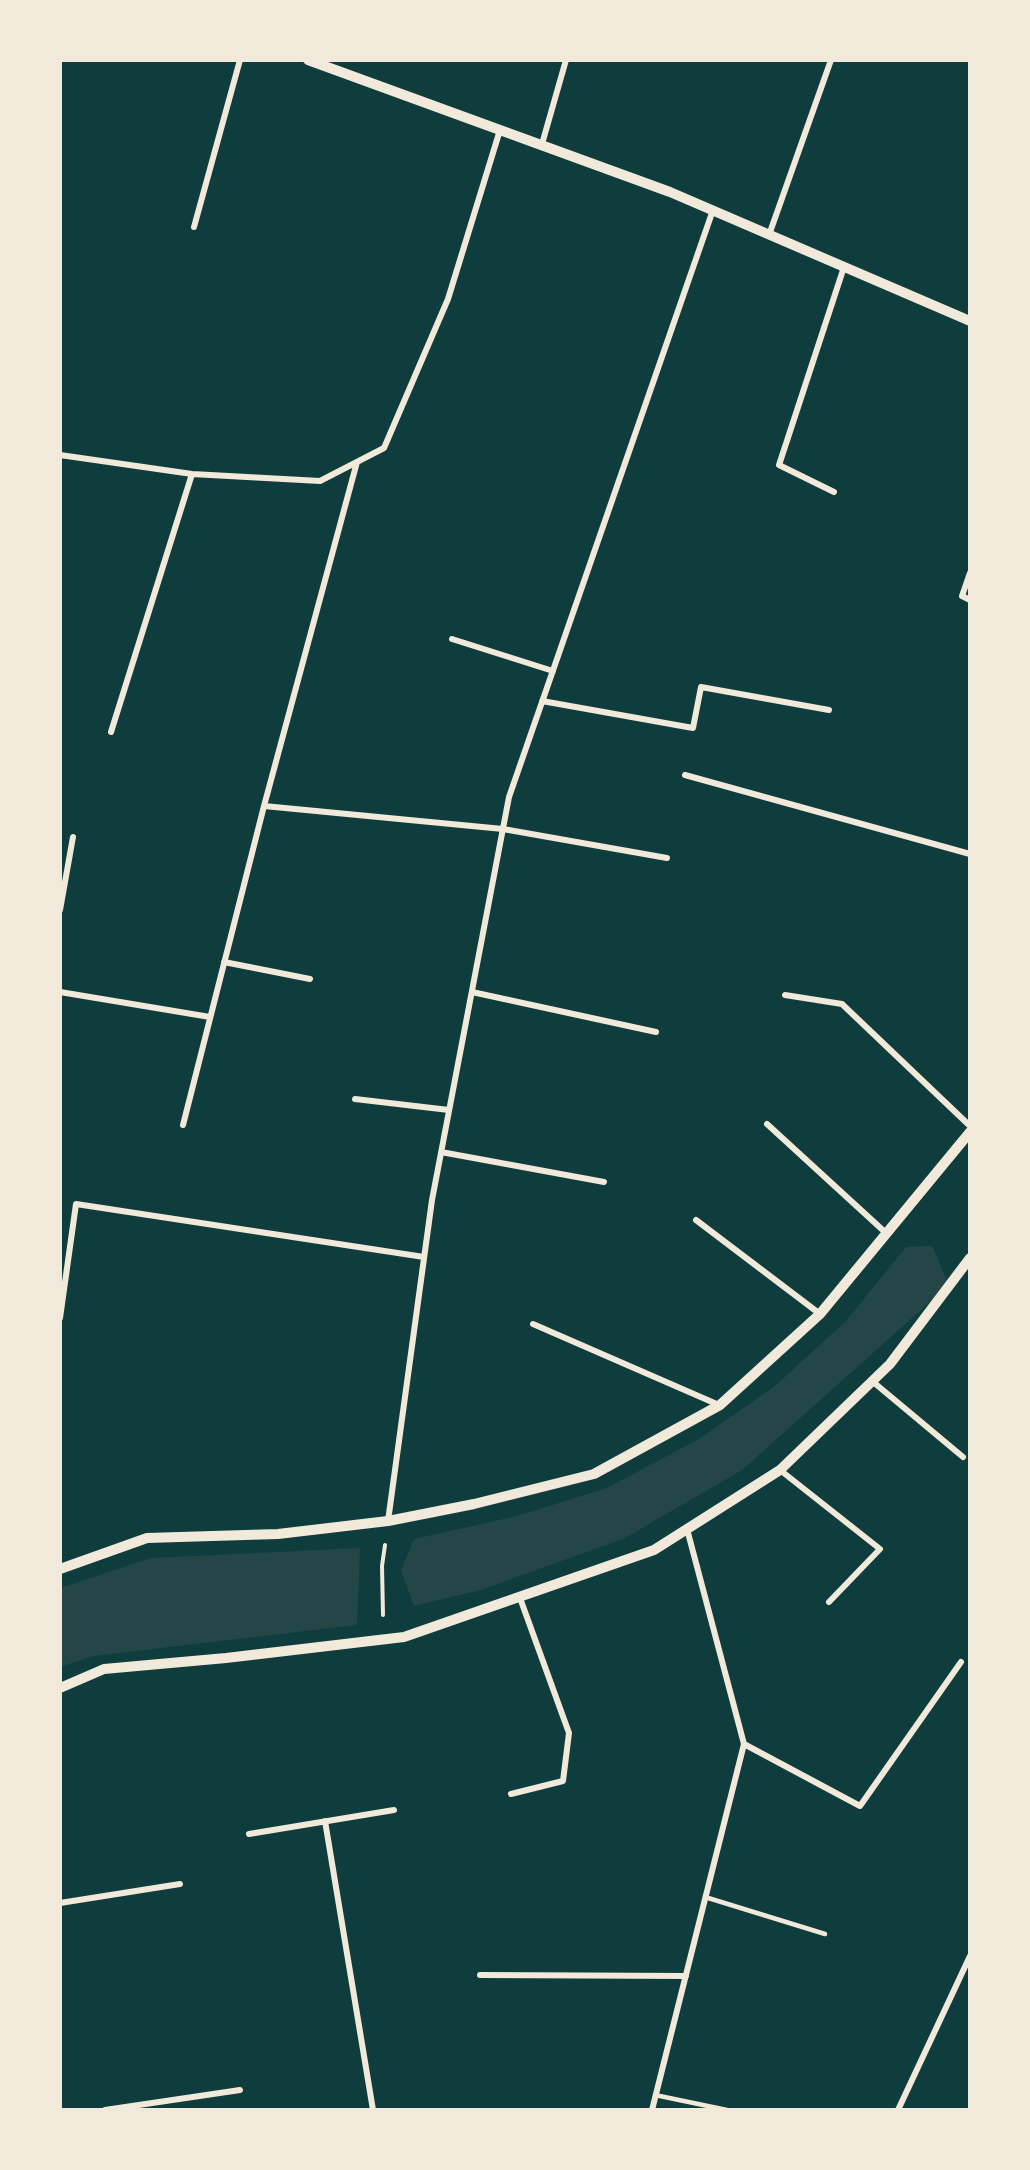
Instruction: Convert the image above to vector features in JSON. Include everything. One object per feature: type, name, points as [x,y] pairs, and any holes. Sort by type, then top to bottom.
[{"type":"street","points":[[194,227],[240,60]]},
{"type":"street","points":[[308,60],[542,144],[713,210],[970,321]]},
{"type":"street","points":[[542,144],[566,60]]},
{"type":"street","points":[[770,235],[831,60]]},
{"type":"street","points":[[60,455],[192,474],[320,482],[384,448],[448,299],[500,129]]},
{"type":"street","points":[[388,1521],[424,1257],[441,1152],[509,798],[713,210]]},
{"type":"street","points":[[834,492],[779,465],[844,267]]},
{"type":"street","points":[[183,1125],[264,806],[357,462]]},
{"type":"street","points":[[111,732],[192,474]]},
{"type":"street","points":[[970,573],[962,596],[970,600]]},
{"type":"street","points":[[452,639],[553,671]]},
{"type":"street","points":[[542,701],[693,728],[701,687],[829,710]]},
{"type":"street","points":[[685,775],[970,854]]},
{"type":"street","points":[[264,806],[503,829],[667,858]]},
{"type":"street","points":[[60,910],[73,837]]},
{"type":"street","points":[[224,962],[310,979]]},
{"type":"street","points":[[60,992],[210,1017]]},
{"type":"street","points":[[471,992],[656,1032]]},
{"type":"street","points":[[785,995],[842,1004],[970,1126]]},
{"type":"street","points":[[355,1099],[449,1110]]},
{"type":"street","points":[[767,1124],[886,1233]]},
{"type":"street","points":[[60,1569],[147,1538],[278,1534],[388,1521],[474,1504],[594,1474],[720,1405],[820,1314],[970,1132]]},
{"type":"street","points":[[441,1152],[604,1182]]},
{"type":"street","points":[[60,1318],[76,1204],[424,1257]]},
{"type":"street","points":[[696,1220],[820,1314]]},
{"type":"street","points":[[60,1688],[104,1669],[226,1658],[404,1637],[654,1550],[780,1470],[890,1364],[970,1258]]},
{"type":"street","points":[[533,1324],[720,1405]]},
{"type":"street","points":[[872,1381],[963,1457]]},
{"type":"street","points":[[780,1470],[880,1549],[829,1602]]},
{"type":"street","points":[[652,2110],[744,1744],[687,1528]]},
{"type":"street","points":[[511,1794],[563,1781],[569,1733],[520,1598]]},
{"type":"street","points":[[744,1744],[860,1806],[961,1662]]},
{"type":"street","points":[[249,1834],[394,1810]]},
{"type":"street","points":[[325,1821],[373,2110]]},
{"type":"street","points":[[60,1902],[180,1884]]},
{"type":"street","points":[[898,2110],[970,1956]]},
{"type":"street","points":[[480,1975],[686,1976]]},
{"type":"street","points":[[105,2110],[240,2090]]},
{"type":"lane","points":[[705,1897],[825,1934]]},
{"type":"lane","points":[[655,2095],[727,2110]]},
{"type":"path","points":[[383,1640],[382,1566],[388,1521]]},
{"type":"shaded area","points":[[932,1246],[949,1285],[742,1470],[625,1538],[481,1590],[414,1606],[401,1570],[414,1539],[517,1516],[607,1488],[699,1439],[775,1386],[846,1321],[906,1247]]},
{"type":"shaded area","points":[[360,1548],[357,1625],[93,1656],[60,1667],[60,1588],[151,1558]]}]
